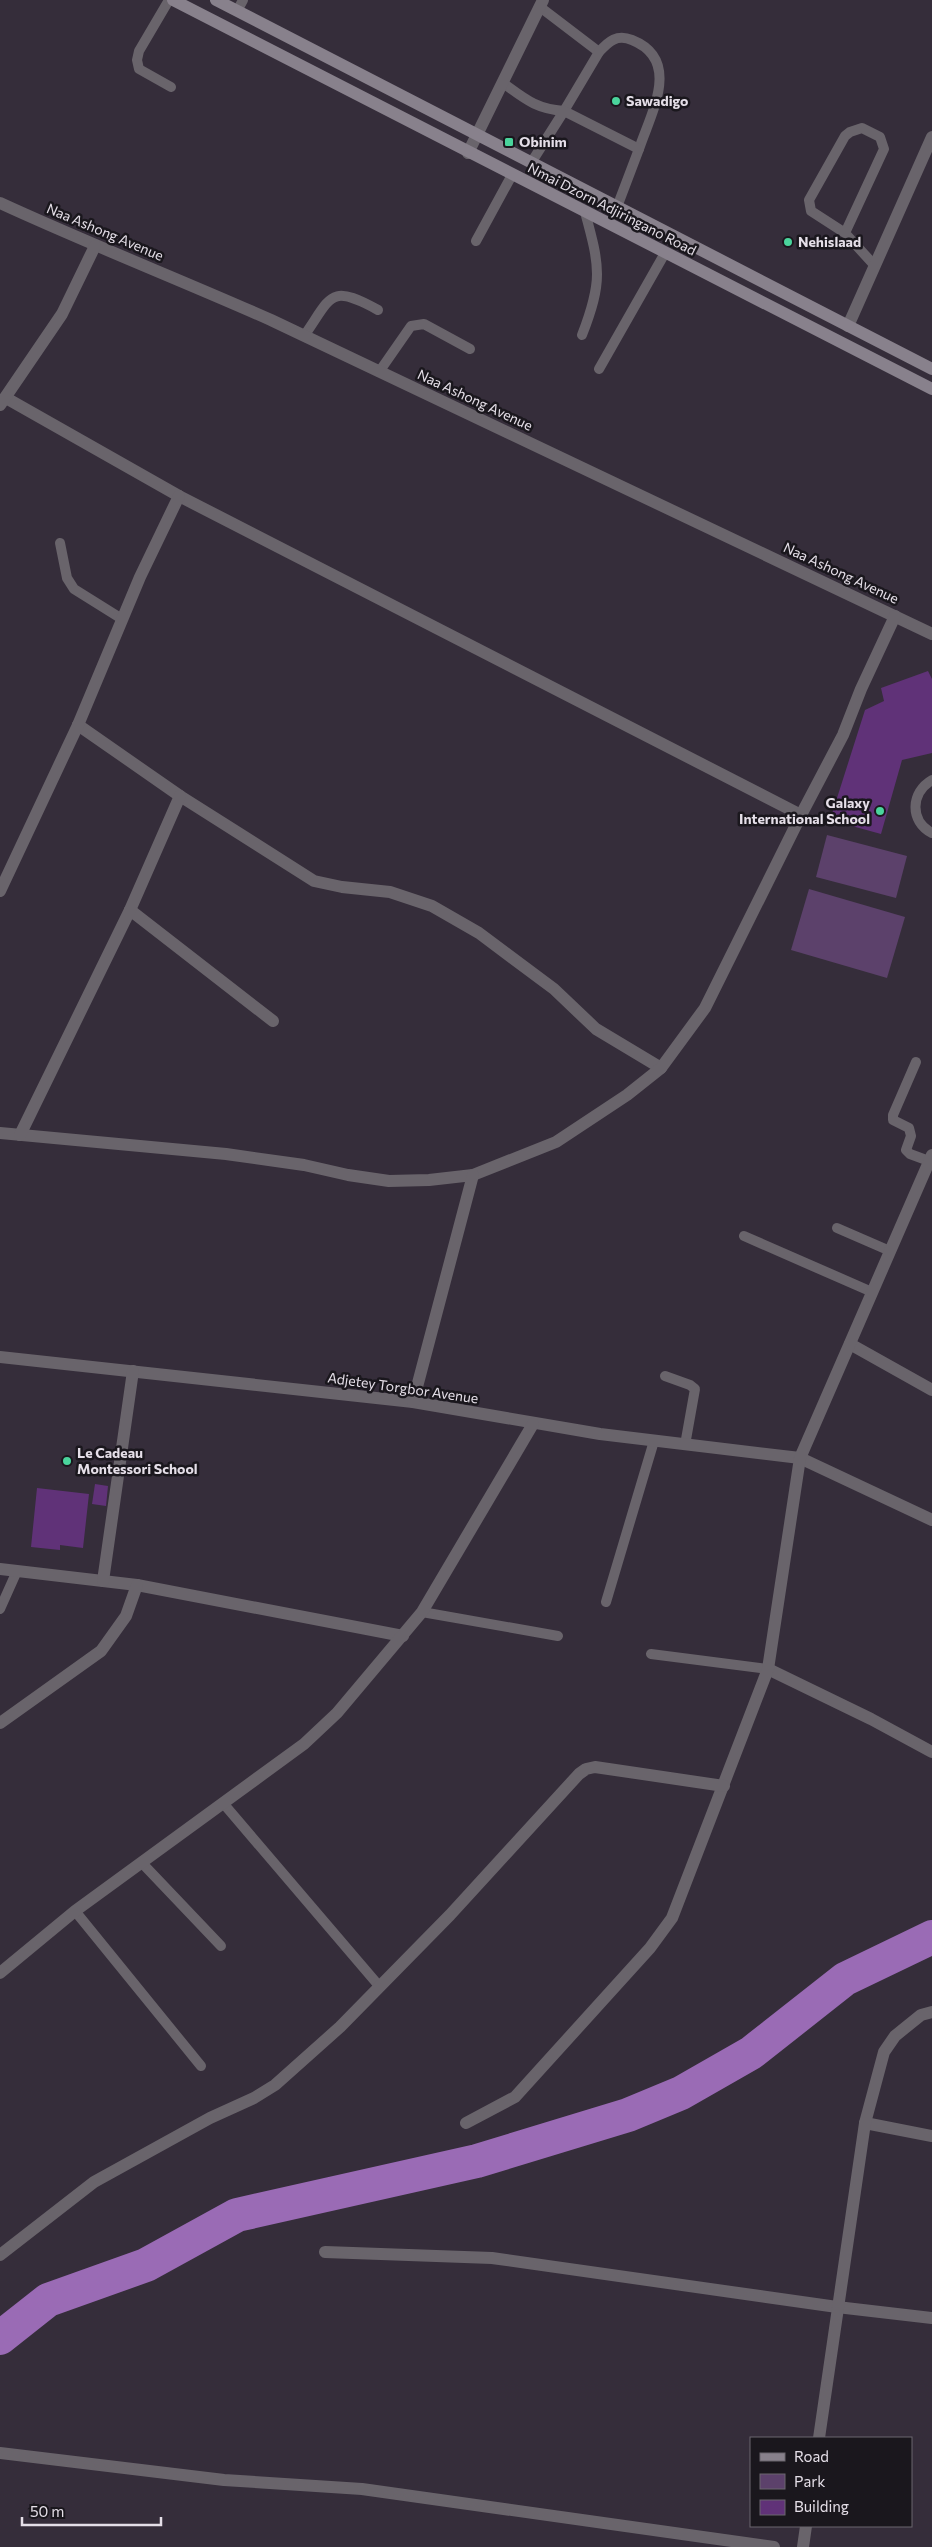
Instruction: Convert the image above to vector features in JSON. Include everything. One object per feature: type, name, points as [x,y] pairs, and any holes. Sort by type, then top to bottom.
[{"type":"main road","name":"Nmai Dzorn Adjiringano Road","points":[[173,0],[468,153],[932,389]]},
{"type":"main road","name":"Nmai Dzorn Adjiringano Road","points":[[216,0],[240,5],[478,136],[932,368]]},
{"type":"street","points":[[468,153],[478,136],[541,4]]},
{"type":"street","points":[[848,326],[932,138]]},
{"type":"street","name":"Naa Ashong Avenue","points":[[0,203],[95,246],[162,272],[304,336],[932,634]]},
{"type":"street","points":[[95,246],[62,314],[3,401],[179,496],[801,815]]},
{"type":"street","points":[[0,891],[78,724],[140,576],[179,496]]},
{"type":"street","points":[[0,1133],[226,1154],[304,1164],[348,1175],[389,1181],[429,1180],[473,1175],[556,1142],[627,1095],[662,1068],[705,1008],[843,735],[861,689],[895,616]]},
{"type":"street","points":[[78,724],[180,796],[314,881],[342,887],[390,892],[432,906],[479,932],[554,989],[596,1029],[662,1068]]},
{"type":"street","points":[[20,1135],[130,910],[180,796]]},
{"type":"street","points":[[130,910],[273,1021]]},
{"type":"street","points":[[466,2123],[515,2097],[650,1948],[672,1918],[768,1669],[800,1458],[931,1159]]},
{"type":"street","points":[[413,1402],[473,1175]]},
{"type":"street","points":[[850,1344],[932,1390]]},
{"type":"street","name":"Adjetey Torgbor Avenue","points":[[0,1357],[413,1402],[533,1424],[685,1445],[800,1458],[932,1520]]},
{"type":"street","points":[[103,1581],[133,1371]]},
{"type":"street","points":[[0,1972],[76,1911],[310,1738],[337,1713],[422,1612],[533,1424]]},
{"type":"street","points":[[0,1569],[137,1585],[402,1636]]},
{"type":"street","points":[[0,1723],[101,1651],[126,1616],[137,1585]]},
{"type":"street","points":[[768,1669],[871,1719],[932,1752]]},
{"type":"street","points":[[0,2255],[94,2182],[210,2118],[254,2098],[275,2084],[340,2027],[380,1987],[450,1915],[568,1785],[586,1769],[596,1767],[724,1786]]},
{"type":"street","points":[[819,2437],[865,2124],[884,2052],[895,2036],[921,2015],[932,2012]]},
{"type":"street","points":[[865,2124],[932,2136]]},
{"type":"street","points":[[325,2252],[492,2258],[837,2307],[932,2318]]},
{"type":"street","points":[[0,2453],[224,2480],[362,2490],[774,2547]]},
{"type":"street","points":[[803,2547],[806,2527]]},
{"type":"lane","points":[[170,0],[139,50],[137,60],[139,69],[171,87]]},
{"type":"lane","points":[[541,4],[599,52]]},
{"type":"lane","points":[[531,163],[599,52],[613,38],[621,37],[633,40],[653,54],[661,76],[617,207]]},
{"type":"lane","points":[[503,83],[535,106],[547,110],[564,111],[638,148]]},
{"type":"lane","points":[[845,233],[884,149],[880,137],[862,128],[845,136],[809,200],[811,211],[845,233],[875,266]]},
{"type":"lane","points":[[476,241],[512,175]]},
{"type":"lane","points":[[582,336],[594,306],[598,260],[585,212]]},
{"type":"lane","points":[[599,368],[665,253]]},
{"type":"lane","points":[[304,336],[331,298],[340,294],[354,297],[378,310]]},
{"type":"lane","points":[[380,372],[411,326],[424,324],[470,349]]},
{"type":"lane","points":[[60,543],[67,578],[74,589],[122,619]]},
{"type":"lane","points":[[932,780],[919,791],[915,809],[922,826],[932,833]]},
{"type":"lane","points":[[916,1062],[893,1115],[893,1120],[909,1128],[910,1136],[906,1150],[910,1154],[931,1159]]},
{"type":"lane","points":[[837,1228],[890,1251]]},
{"type":"lane","points":[[744,1236],[872,1292]]},
{"type":"lane","points":[[665,1376],[690,1385],[695,1389],[685,1445]]},
{"type":"lane","points":[[606,1602],[654,1441]]},
{"type":"lane","points":[[0,1609],[17,1571]]},
{"type":"lane","points":[[422,1612],[558,1636]]},
{"type":"lane","points":[[651,1654],[768,1669]]},
{"type":"lane","points":[[223,1803],[380,1987]]},
{"type":"lane","points":[[142,1863],[221,1946]]},
{"type":"lane","points":[[76,1911],[200,2066]]},
{"type":"green space","points":[[827,835],[907,856],[896,898],[816,877]]},
{"type":"green space","points":[[809,889],[905,917],[887,978],[791,950]]},
{"type":"building","points":[[928,671],[932,679],[932,753],[902,760],[881,834],[830,820],[865,710],[884,701],[881,688]]},
{"type":"building","points":[[95,1484],[108,1486],[106,1506],[92,1504]]},
{"type":"building","points":[[37,1488],[89,1494],[83,1548],[60,1545],[60,1550],[31,1547]]},
{"type":"waterway","points":[[0,2338],[48,2300],[146,2265],[237,2215],[477,2161],[628,2115],[681,2093],[751,2053],[845,1979],[932,1937]]},
{"type":"place","name":"Sawadigo","points":[[616,101]]},
{"type":"place","name":"Obinim","points":[[509,142]]},
{"type":"place","name":"Nehislaad","points":[[788,242]]},
{"type":"place","name":"Galaxy International School","points":[[880,811]]},
{"type":"place","name":"Le Cadeau Montessori School","points":[[67,1461]]}]
